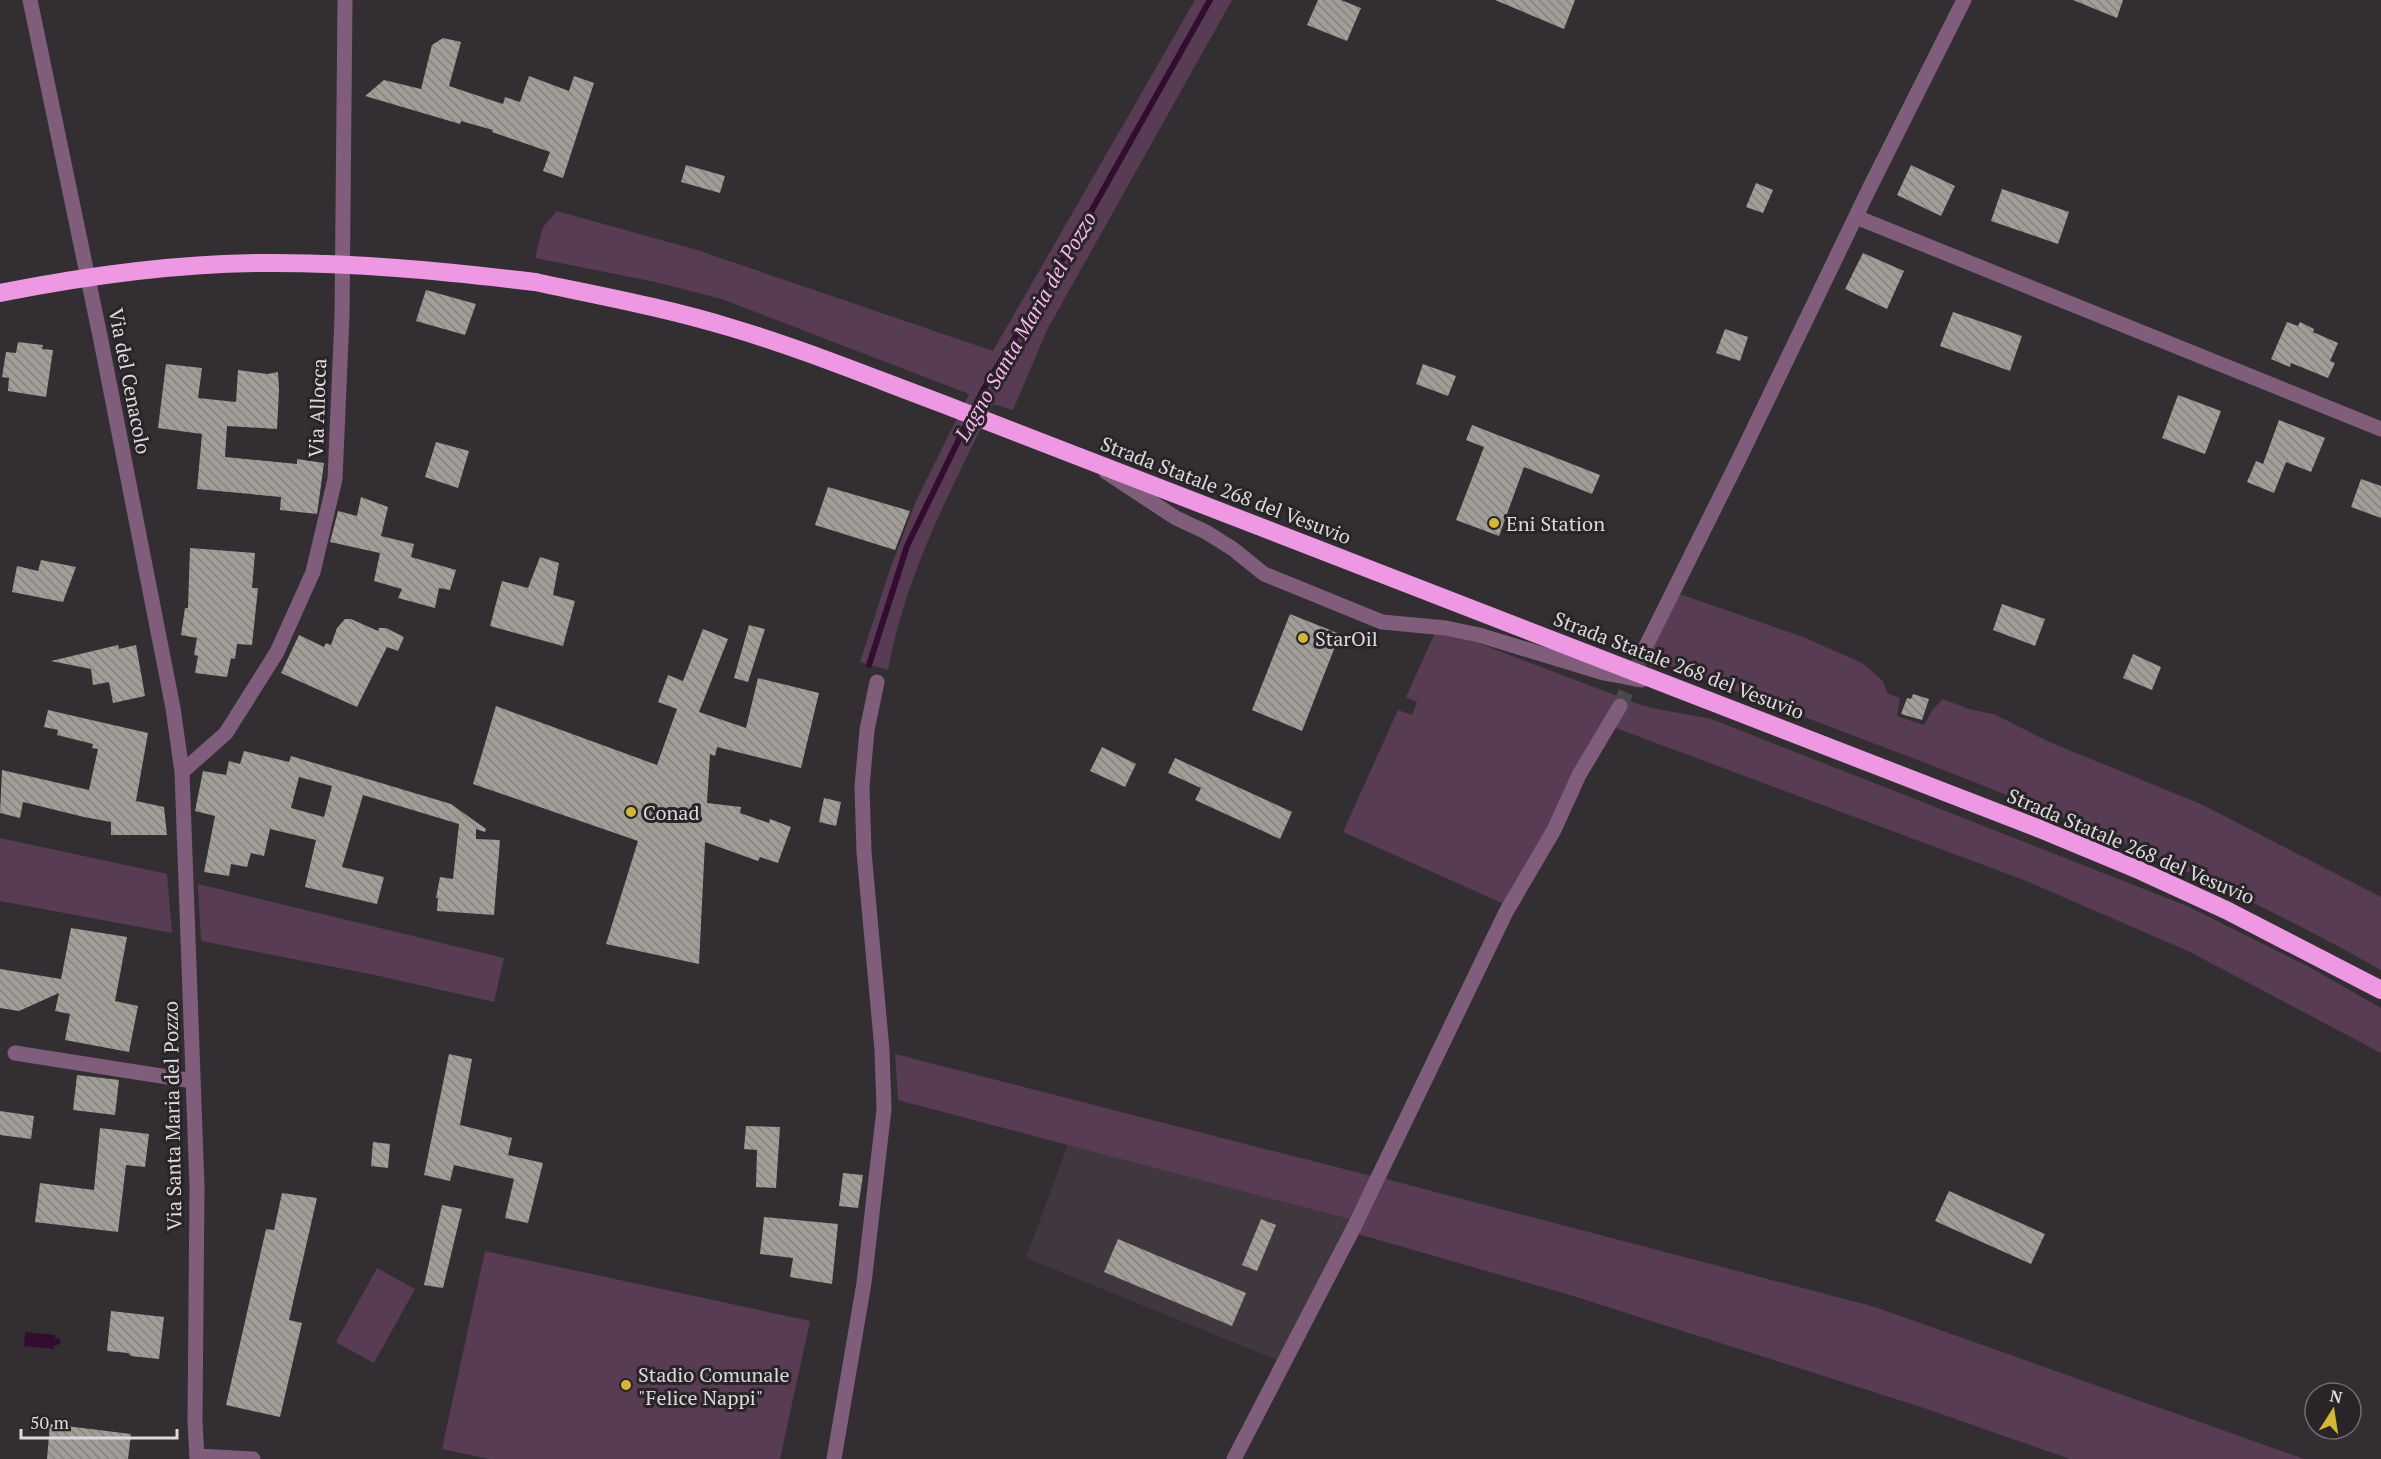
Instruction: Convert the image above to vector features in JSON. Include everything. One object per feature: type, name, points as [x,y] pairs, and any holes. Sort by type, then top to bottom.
[{"type":"highway","name":"Strada Statale 268 del Vesuvio","points":[[0,293],[116,273],[257,263],[396,267],[535,282],[644,304],[731,327],[943,404],[2040,829],[2141,871],[2268,930],[2381,990]]},
{"type":"street","name":"Via del Cenacolo","points":[[30,0],[107,371],[173,708],[182,772]]},
{"type":"street","name":"Via Allocca","points":[[182,772],[226,733],[277,652],[313,572],[335,479],[342,317],[345,0]]},
{"type":"street","points":[[1645,648],[1964,0]]},
{"type":"street","points":[[1856,217],[2381,429]]},
{"type":"street","points":[[1088,461],[1176,518],[1206,532],[1233,549],[1264,574],[1382,622],[1468,632],[1604,674],[1663,683]]},
{"type":"street","points":[[834,1459],[864,1283],[885,1109],[882,1050],[864,852],[862,787],[867,729],[877,682]]},
{"type":"street","points":[[1234,1459],[1355,1225],[1506,912],[1554,830],[1579,775],[1620,706]]},
{"type":"street","name":"Via Santa Maria del Pozzo","points":[[182,772],[197,1187],[195,1421],[197,1457]]},
{"type":"street","points":[[15,1053],[193,1081]]},
{"type":"street","points":[[197,1457],[253,1459]]},
{"type":"shaded area","points":[[1195,0],[1232,0],[1047,330],[1013,410],[993,404],[931,533],[906,599],[888,670],[860,662],[890,569],[916,501],[969,394],[722,299],[655,282],[535,258],[543,227],[557,211],[697,250],[993,351]]},
{"type":"shaded area","points":[[1680,594],[1803,637],[1862,663],[1883,681],[1887,693],[1900,698],[1897,716],[1924,725],[1933,709],[1943,699],[1969,709],[1996,715],[2047,741],[2203,805],[2381,897],[2381,970],[2204,879],[2113,839],[2020,800],[1647,657],[1676,596]]},
{"type":"shaded area","points":[[1435,633],[1457,636],[1478,643],[1620,697],[1506,905],[1343,832],[1398,710],[1412,715],[1417,702],[1406,697]]},
{"type":"shaded area","points":[[1627,700],[1649,707],[1714,720],[2187,906],[2311,968],[2381,1008],[2381,1053],[2188,951],[2024,880],[1613,727]]},
{"type":"shaded area","points":[[0,838],[167,874],[172,933],[0,901]]},
{"type":"shaded area","points":[[198,884],[504,958],[494,1002],[375,975],[201,941]]},
{"type":"shaded area","points":[[895,1054],[1371,1176],[1349,1219],[898,1100]]},
{"type":"shaded area","points":[[1068,1144],[1349,1219],[1277,1360],[1026,1258]]},
{"type":"shaded area","points":[[1386,1179],[1875,1307],[2304,1459],[2070,1459],[1924,1408],[1570,1295],[1358,1234]]},
{"type":"shaded area","name":"Stadio Comunale \"Felice Nappi\"","points":[[485,1251],[810,1321],[780,1459],[489,1459],[442,1449]]},
{"type":"shaded area","points":[[377,1268],[415,1289],[374,1363],[336,1342]]},
{"type":"shaded area","points":[[25,1332],[55,1335],[55,1338],[60,1339],[60,1344],[54,1346],[54,1349],[24,1346]]},
{"type":"building","points":[[1318,0],[1341,0],[1361,8],[1347,41],[1307,25]]},
{"type":"building","points":[[1495,0],[1575,0],[1564,29]]},
{"type":"building","points":[[2073,0],[2123,0],[2117,18]]},
{"type":"building","points":[[443,38],[461,42],[449,86],[503,104],[505,97],[520,102],[529,76],[569,91],[574,76],[594,83],[563,178],[543,171],[550,152],[492,132],[493,130],[461,121],[460,124],[365,96],[384,80],[421,89],[432,45]]},
{"type":"building","points":[[686,165],[725,176],[720,193],[681,182]]},
{"type":"building","points":[[1911,165],[1955,186],[1941,216],[1897,195]]},
{"type":"building","points":[[1756,183],[1773,190],[1763,213],[1746,207]]},
{"type":"building","points":[[2002,189],[2069,212],[2058,244],[1991,221]]},
{"type":"building","points":[[1863,253],[1904,271],[1887,309],[1845,289]]},
{"type":"building","points":[[426,290],[476,304],[465,335],[416,321]]},
{"type":"building","points":[[1953,312],[2022,336],[2010,371],[1940,346]]},
{"type":"building","points":[[2287,322],[2298,326],[2300,322],[2314,329],[2313,332],[2338,343],[2330,361],[2335,363],[2328,378],[2291,363],[2290,367],[2271,359]]},
{"type":"building","points":[[1725,329],[1748,337],[1740,361],[1716,353]]},
{"type":"building","points":[[18,342],[43,345],[42,349],[53,350],[46,397],[8,391],[9,378],[2,377],[6,352],[16,353]]},
{"type":"building","points":[[166,364],[202,368],[198,398],[236,402],[238,370],[268,374],[278,372],[277,429],[227,426],[225,457],[297,464],[297,459],[324,463],[317,514],[280,510],[281,497],[197,489],[202,434],[158,428]]},
{"type":"building","points":[[1423,364],[1456,376],[1448,396],[1416,384]]},
{"type":"building","points":[[2178,395],[2221,411],[2205,454],[2162,438]]},
{"type":"building","points":[[2279,420],[2325,438],[2311,472],[2286,462],[2274,493],[2247,482],[2256,461],[2263,464]]},
{"type":"building","points":[[1472,425],[1600,475],[1592,494],[1524,467],[1499,536],[1456,520],[1484,447],[1466,440]]},
{"type":"building","points":[[436,442],[469,451],[458,488],[425,477]]},
{"type":"building","points":[[2361,479],[2381,486],[2381,518],[2351,507]]},
{"type":"building","points":[[828,487],[910,511],[895,550],[815,525]]},
{"type":"building","points":[[361,497],[388,507],[381,536],[414,544],[411,557],[456,570],[450,590],[439,588],[435,608],[398,598],[402,589],[374,581],[380,553],[330,542],[338,511],[357,516]]},
{"type":"building","points":[[190,548],[255,553],[252,588],[258,588],[252,645],[237,644],[235,659],[231,658],[227,677],[195,673],[198,656],[194,655],[197,638],[181,635],[185,608],[188,608]]},
{"type":"building","points":[[540,557],[559,563],[553,595],[575,601],[563,646],[490,626],[502,581],[528,588]]},
{"type":"building","points":[[41,560],[76,567],[63,602],[12,592],[17,566],[38,571]]},
{"type":"building","points":[[2002,604],[2045,619],[2035,646],[1993,630]]},
{"type":"building","points":[[1290,614],[1340,634],[1302,731],[1252,710]]},
{"type":"building","points":[[345,619],[351,619],[378,631],[379,628],[386,628],[404,637],[398,651],[387,647],[357,707],[281,673],[299,635],[324,647],[326,643],[331,645],[337,628]]},
{"type":"building","points":[[749,625],[765,629],[748,682],[734,678]]},
{"type":"building","name":"Conad","points":[[703,629],[728,639],[699,712],[746,728],[758,678],[819,693],[801,768],[717,747],[715,756],[710,754],[707,803],[741,807],[740,813],[769,823],[770,819],[791,827],[778,863],[760,857],[758,861],[705,842],[699,964],[606,944],[638,841],[473,784],[496,706],[657,765],[677,709],[658,702],[668,675],[683,681]]},
{"type":"building","points":[[118,645],[119,649],[136,645],[145,696],[113,703],[109,682],[93,685],[91,669],[51,661]]},
{"type":"building","points":[[2133,654],[2161,667],[2152,690],[2123,678]]},
{"type":"building","points":[[1913,694],[1929,699],[1922,720],[1901,714],[1907,698],[1911,699]]},
{"type":"building","points":[[48,710],[148,733],[136,801],[164,807],[167,835],[111,835],[111,822],[23,802],[20,818],[0,813],[2,770],[89,790],[98,749],[92,748],[93,744],[57,735],[58,730],[44,727]]},
{"type":"building","points":[[1102,747],[1136,764],[1125,787],[1090,771]]},
{"type":"building","points":[[244,751],[289,762],[291,756],[451,804],[486,829],[485,832],[476,829],[476,839],[500,840],[494,915],[437,911],[438,898],[436,898],[440,877],[453,879],[459,824],[363,795],[342,867],[384,877],[377,904],[305,887],[316,840],[270,829],[264,856],[251,853],[247,867],[231,864],[229,876],[204,872],[215,816],[195,811],[203,771],[226,775],[229,761],[240,764]],"holes":[[[299,777],[332,786],[324,817],[291,808]]]},
{"type":"building","points":[[1175,758],[1292,812],[1280,839],[1195,800],[1201,788],[1168,773]]},
{"type":"building","points":[[824,798],[841,802],[836,826],[819,822]]},
{"type":"building","points":[[71,928],[127,937],[115,1001],[138,1006],[129,1052],[65,1040],[70,1014],[55,1011],[59,993],[19,1011],[0,1008],[0,969],[61,979]]},
{"type":"building","points":[[449,1054],[472,1059],[460,1125],[512,1138],[508,1155],[543,1163],[528,1223],[505,1218],[514,1179],[454,1165],[450,1181],[424,1175]]},
{"type":"building","points":[[77,1075],[119,1080],[115,1115],[73,1110]]},
{"type":"building","points":[[0,1111],[34,1116],[31,1139],[0,1135]]},
{"type":"building","points":[[746,1126],[780,1127],[776,1188],[756,1187],[757,1150],[744,1149]]},
{"type":"building","points":[[100,1128],[149,1134],[145,1167],[126,1165],[118,1232],[35,1222],[40,1183],[94,1190]]},
{"type":"building","points":[[373,1142],[390,1144],[388,1168],[371,1166]]},
{"type":"building","points":[[843,1173],[863,1175],[858,1208],[839,1206]]},
{"type":"building","points":[[1949,1191],[2045,1234],[2031,1264],[1935,1221]]},
{"type":"building","points":[[282,1193],[317,1198],[289,1320],[302,1323],[280,1417],[226,1405],[266,1229],[274,1230]]},
{"type":"building","points":[[442,1205],[462,1209],[443,1288],[424,1285]]},
{"type":"building","points":[[764,1217],[838,1224],[832,1284],[790,1277],[793,1258],[760,1254]]},
{"type":"building","points":[[1261,1219],[1276,1225],[1257,1271],[1242,1265]]},
{"type":"building","points":[[1118,1239],[1246,1293],[1232,1326],[1104,1272]]},
{"type":"building","points":[[111,1311],[164,1317],[159,1359],[107,1351]]},
{"type":"building","points":[[50,1424],[131,1434],[128,1459],[47,1459]]},
{"type":"waterway","name":"Lagno Santa Maria del Pozzo","points":[[869,665],[907,546],[983,390],[1084,224],[1210,0]]},
{"type":"tunnel","points":[[1620,706],[1645,648]]},
{"type":"place","name":"Eni Station","points":[[1494,523]]},
{"type":"place","name":"StarOil","points":[[1303,638]]},
{"type":"place","name":"Conad","points":[[631,812]]},
{"type":"place","name":"Stadio Comunale \"Felice Nappi\"","points":[[626,1385]]}]
